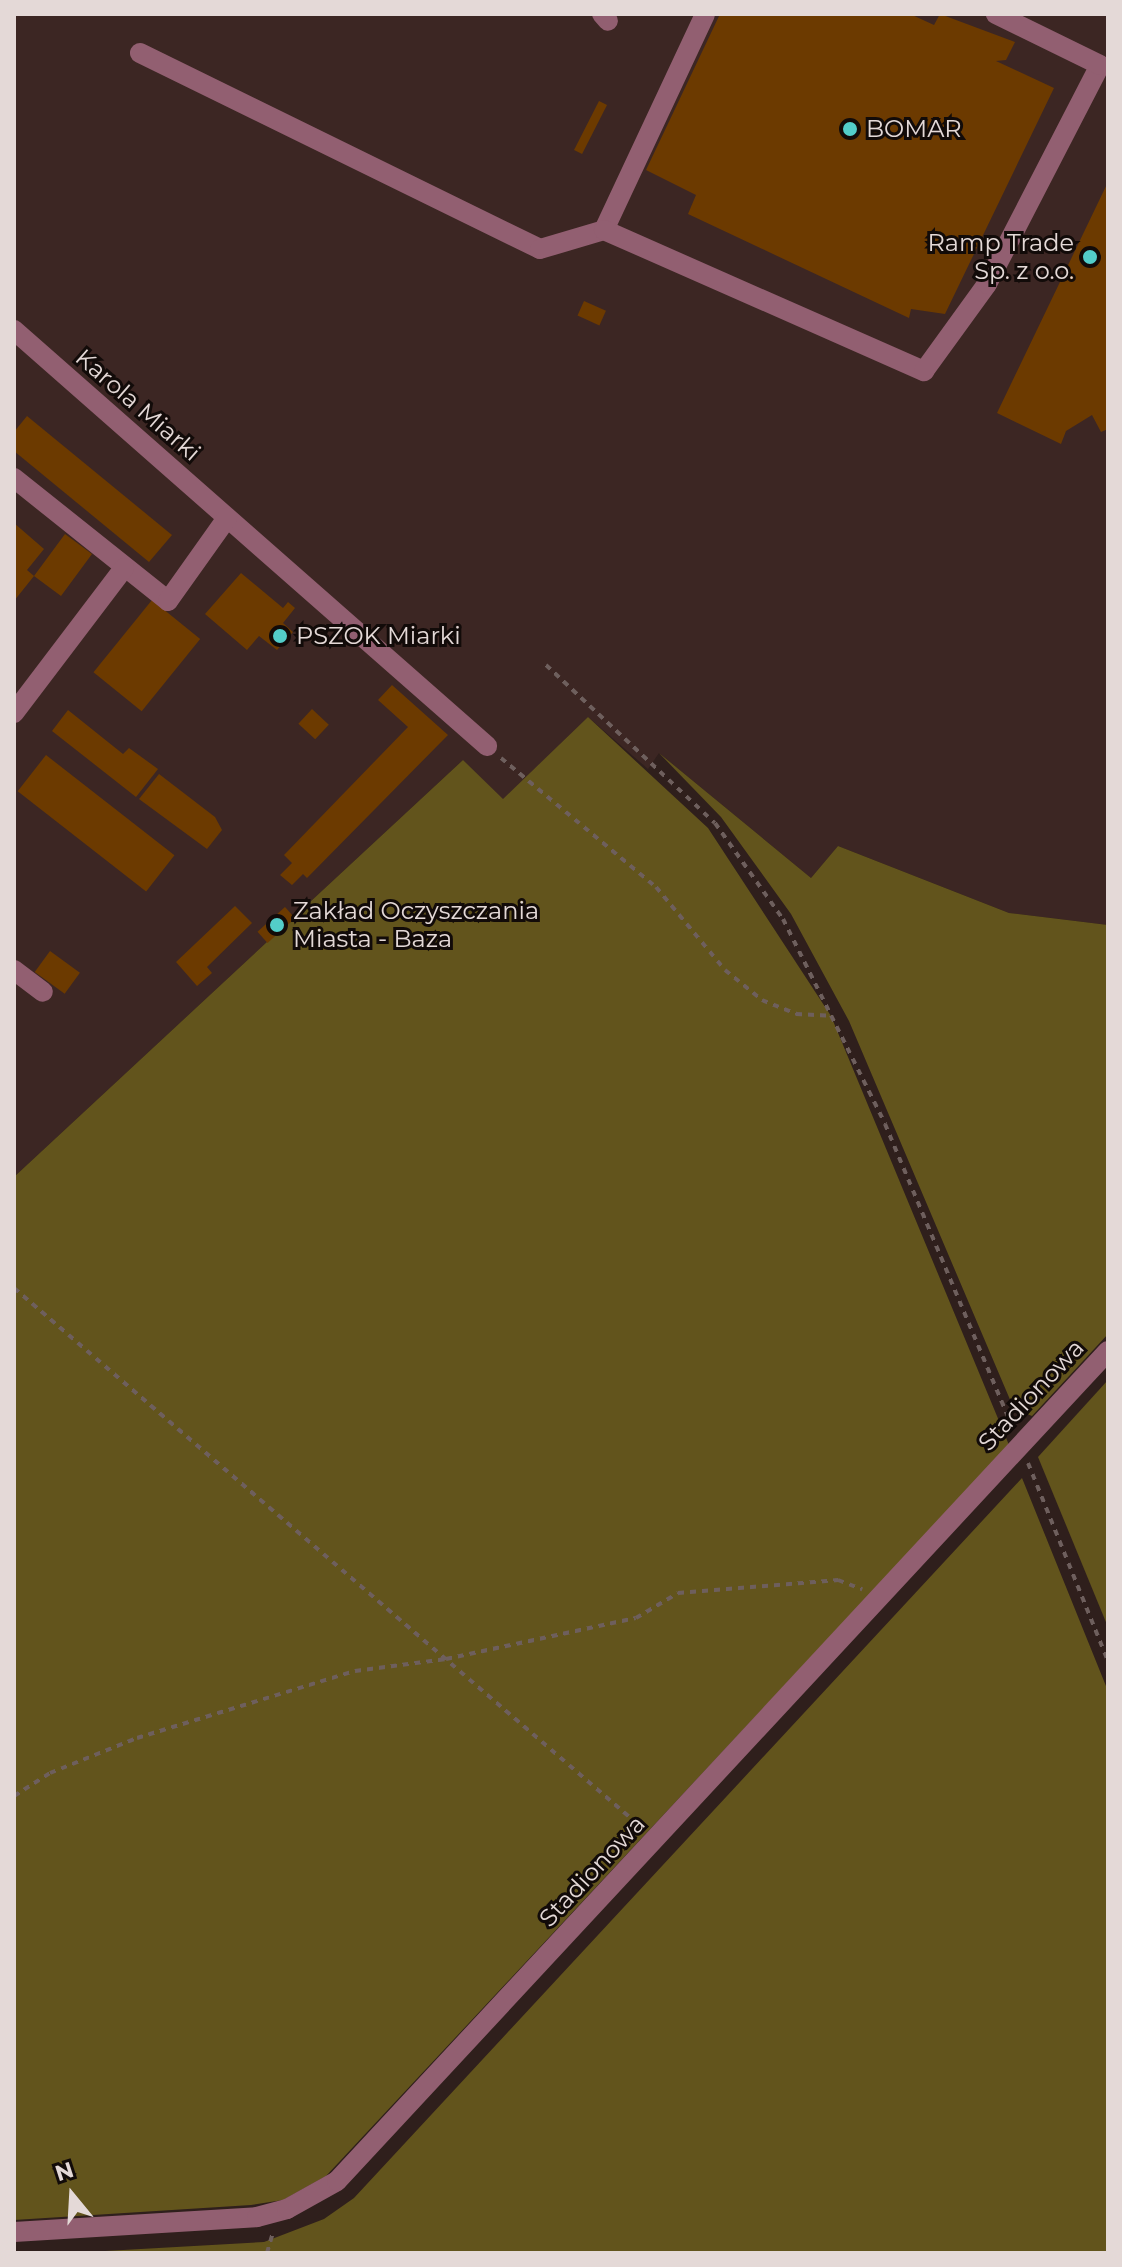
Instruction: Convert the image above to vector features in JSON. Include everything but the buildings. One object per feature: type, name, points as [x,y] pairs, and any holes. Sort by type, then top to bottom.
[{"type":"street","points":[[604,230],[705,14]]},
{"type":"street","points":[[140,53],[540,249],[604,230],[924,371],[987,284],[1100,65],[996,14]]},
{"type":"street","name":"Karola Miarki","points":[[14,330],[487,746]]},
{"type":"street","points":[[14,478],[168,601],[227,518]]},
{"type":"street","points":[[14,713],[124,568]]},
{"type":"street","points":[[14,970],[43,992]]},
{"type":"street","name":"Stadionowa","points":[[14,2232],[257,2217],[315,2196],[364,2157],[1108,1351]]},
{"type":"path","points":[[546,665],[715,823],[783,919],[885,1124],[1108,1661]]},
{"type":"path","points":[[487,746],[656,887],[725,970],[753,993],[796,1014],[831,1016]]},
{"type":"path","points":[[14,1288],[656,1840]]},
{"type":"path","points":[[14,1796],[50,1773],[137,1738],[355,1671],[446,1659],[636,1618],[678,1593],[838,1580],[881,1597]]},
{"type":"path","points":[[267,2253],[274,2228]]},
{"type":"shaded area","points":[[14,14],[1108,14],[1108,925],[1009,913],[838,846],[811,878],[659,753],[648,769],[588,717],[503,800],[463,760],[14,1177]]},
{"type":"shaded area","points":[[588,717],[708,828],[831,1016],[1009,1445],[326,2176],[283,2200],[251,2205],[14,2220],[14,1177],[463,760],[503,799]]},
{"type":"shaded area","points":[[659,753],[811,878],[838,846],[1009,913],[1108,925],[1108,1334],[1032,1416],[1014,1409],[849,1021],[791,914],[721,817]]},
{"type":"shaded area","points":[[1108,1380],[1108,1627],[1038,1457]]},
{"type":"shaded area","points":[[1022,1478],[1108,1691],[1108,2253],[70,2253],[264,2242],[324,2219],[354,2198]]},
{"type":"place","name":"BOMAR","points":[[850,129]]},
{"type":"place","name":"Ramp Trade Sp. z o.o.","points":[[1090,257]]},
{"type":"place","name":"PSZOK Miarki","points":[[280,636]]},
{"type":"place","name":"Zakład Oczyszczania Miasta - Baza","points":[[277,925]]}]
